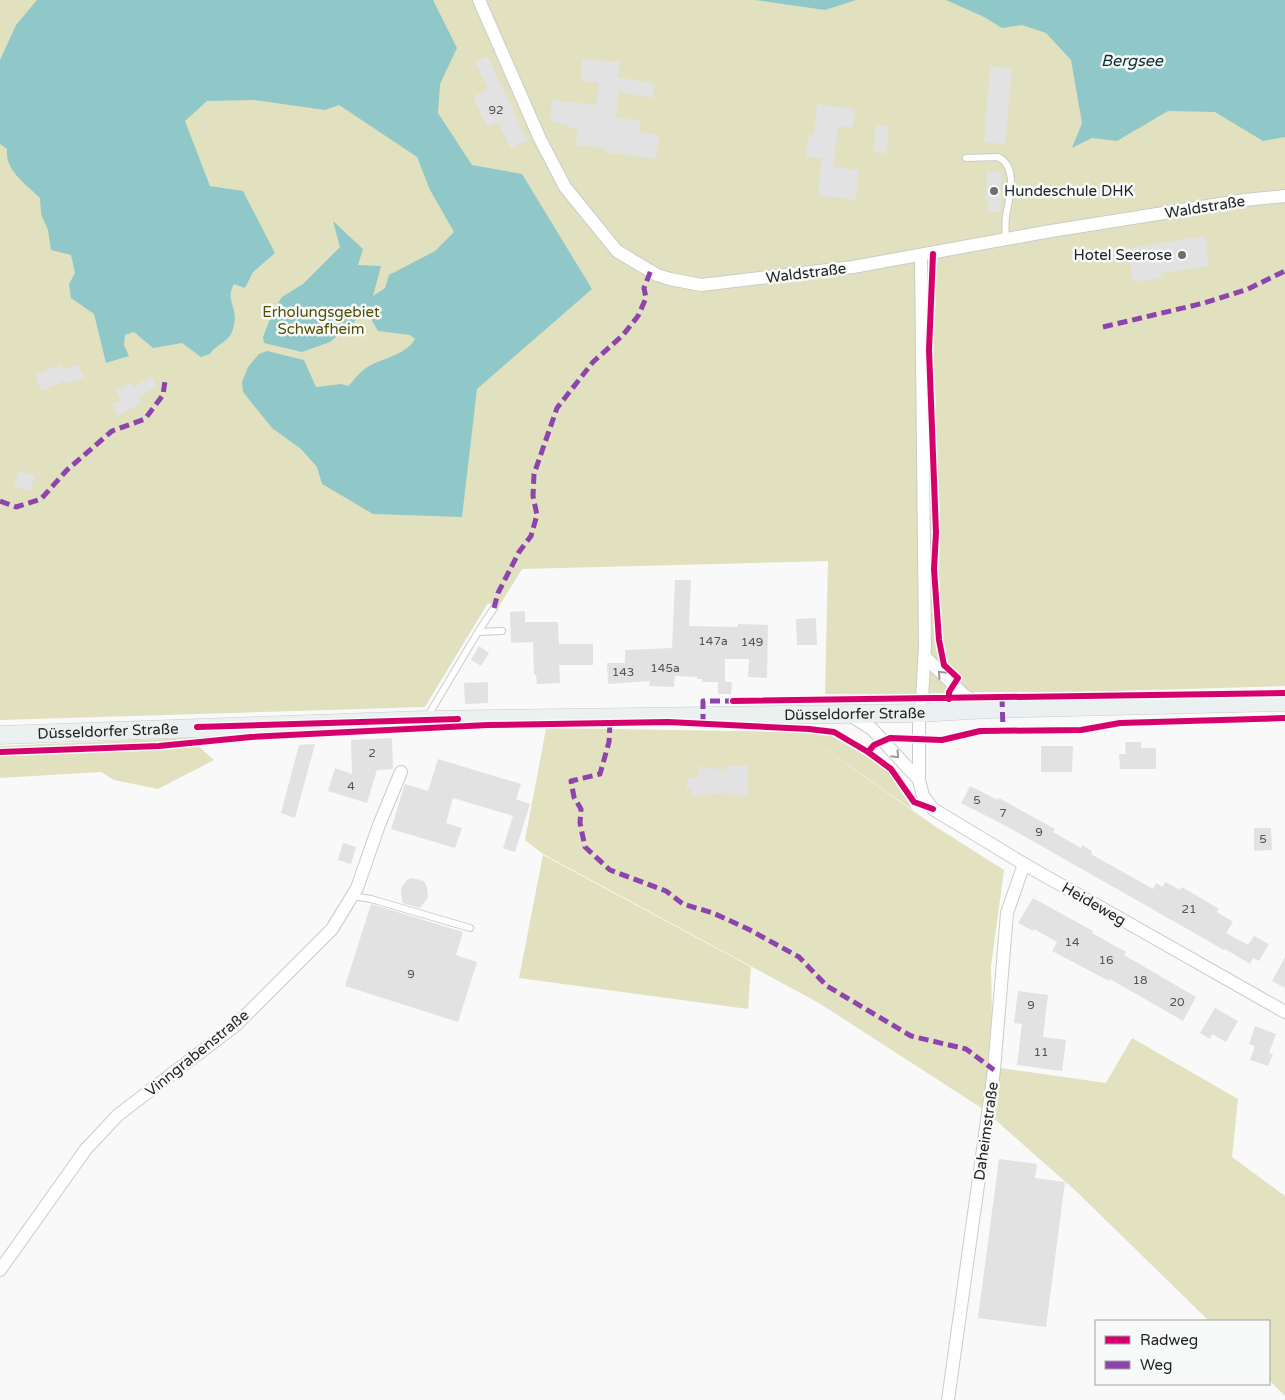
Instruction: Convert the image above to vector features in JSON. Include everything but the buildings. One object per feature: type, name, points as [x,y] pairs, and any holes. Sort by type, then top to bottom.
[{"type":"main road","name":"Düsseldorfer Straße","points":[[0,735],[425,720],[919,713],[989,709],[1285,702]]},
{"type":"street","name":"Waldstraße","points":[[479,0],[540,139],[565,187],[617,251],[657,275],[701,285],[921,256],[1245,200],[1285,196]]},
{"type":"street","name":"Heideweg","points":[[921,256],[924,656],[922,699],[919,713],[919,780],[923,796],[933,808],[1024,864],[1285,1012]]},
{"type":"street","points":[[924,656],[964,696],[989,709]]},
{"type":"street","name":"Heideweg","points":[[846,713],[872,728],[919,780]]},
{"type":"street","name":"Vinngrabenstraße","points":[[0,1270],[86,1149],[118,1115],[236,1025],[332,929],[352,896],[401,772]]},
{"type":"street","name":"Daheimstraße","points":[[948,1400],[994,1070],[1007,913],[1024,864]]},
{"type":"lane","points":[[966,158],[998,158],[1008,166],[1011,183],[1006,218],[1006,240]]},
{"type":"lane","points":[[425,720],[494,608]]},
{"type":"lane","points":[[478,632],[502,631]]},
{"type":"lane","points":[[352,896],[371,899],[470,928]]},
{"type":"green space","name":"Erholungsgebiet Schwafheim","points":[[0,0],[1285,0],[1285,686],[1078,692],[974,692],[903,695],[825,694],[828,561],[522,569],[498,608],[488,603],[425,707],[0,720]]},
{"type":"green space","points":[[546,729],[801,732],[936,827],[1004,870],[991,966],[992,1018],[987,1066],[1106,1083],[1132,1038],[1238,1099],[1232,1157],[1285,1196],[1285,1396],[1270,1381],[1270,1320],[1208,1320],[1077,1192],[983,1109],[819,1003],[543,854],[525,840]]},
{"type":"green space","points":[[801,732],[832,736],[886,768],[913,810]]},
{"type":"green space","points":[[227,736],[196,740],[0,750],[0,746]]},
{"type":"green space","points":[[197,745],[214,760],[158,789],[114,780],[101,772],[0,778],[0,755],[164,749]]},
{"type":"green space","points":[[543,855],[751,967],[748,1009],[519,978]]},
{"type":"water","points":[[37,0],[433,0],[457,48],[440,84],[438,113],[472,165],[522,174],[592,289],[477,389],[462,517],[373,514],[322,484],[317,467],[301,449],[272,428],[243,392],[242,382],[248,367],[259,354],[267,351],[304,360],[316,387],[341,384],[348,386],[368,367],[405,350],[415,339],[410,335],[378,331],[368,314],[356,320],[330,342],[302,352],[264,343],[263,337],[273,311],[282,297],[303,284],[340,247],[333,221],[363,249],[358,265],[381,266],[373,296],[385,288],[389,275],[435,251],[454,232],[430,190],[417,157],[339,105],[325,110],[254,100],[207,101],[185,121],[210,186],[243,191],[275,253],[253,272],[245,288],[234,284],[231,290],[231,300],[235,315],[233,329],[229,337],[210,354],[201,357],[182,343],[153,348],[134,332],[125,335],[124,345],[129,356],[106,363],[94,314],[71,298],[69,284],[75,273],[71,255],[51,250],[48,230],[41,214],[40,198],[17,176],[9,164],[7,149],[0,144],[0,60],[16,25]]},
{"type":"water","points":[[755,0],[856,0],[825,10]]},
{"type":"water","name":"Bergsee","points":[[946,0],[1285,0],[1285,137],[1263,141],[1215,112],[1168,111],[1117,141],[1092,138],[1072,148],[1082,123],[1071,60],[1046,33],[1022,25],[1002,28],[984,17]]},
{"type":"marked path","points":[[494,608],[498,593],[519,552],[531,536],[537,515],[533,496],[534,474],[557,408],[593,362],[623,335],[638,316],[646,298],[644,288],[651,270]]},
{"type":"marked path","points":[[1103,327],[1204,303],[1248,289],[1285,271]]},
{"type":"marked path","points":[[0,501],[16,507],[41,499],[67,470],[112,431],[145,419],[163,395],[165,381]]},
{"type":"marked path","points":[[1002,697],[1003,730]]},
{"type":"marked path","points":[[703,724],[703,701],[733,701]]},
{"type":"marked path","points":[[610,723],[609,742],[600,774],[571,781],[574,797],[581,809],[580,823],[585,847],[610,870],[666,891],[683,904],[713,913],[748,929],[799,957],[827,986],[911,1036],[966,1049],[994,1070]]},
{"type":"cycle path","points":[[933,254],[929,350],[936,533],[934,569],[939,640],[944,665],[958,678],[949,692],[949,699]]},
{"type":"cycle path","points":[[733,701],[1285,693]]},
{"type":"cycle path","points":[[0,752],[159,746],[251,737],[488,725],[668,722],[834,732],[868,752],[874,745],[890,738],[942,740],[980,731],[1081,730],[1120,723],[1285,718]]},
{"type":"cycle path","points":[[197,727],[458,719]]},
{"type":"cycle path","points":[[868,752],[891,769],[914,802],[933,809]]},
{"type":"place","name":"Hundeschule DHK","points":[[994,191]]},
{"type":"place","name":"Hotel Seerose","points":[[1182,255]]}]
